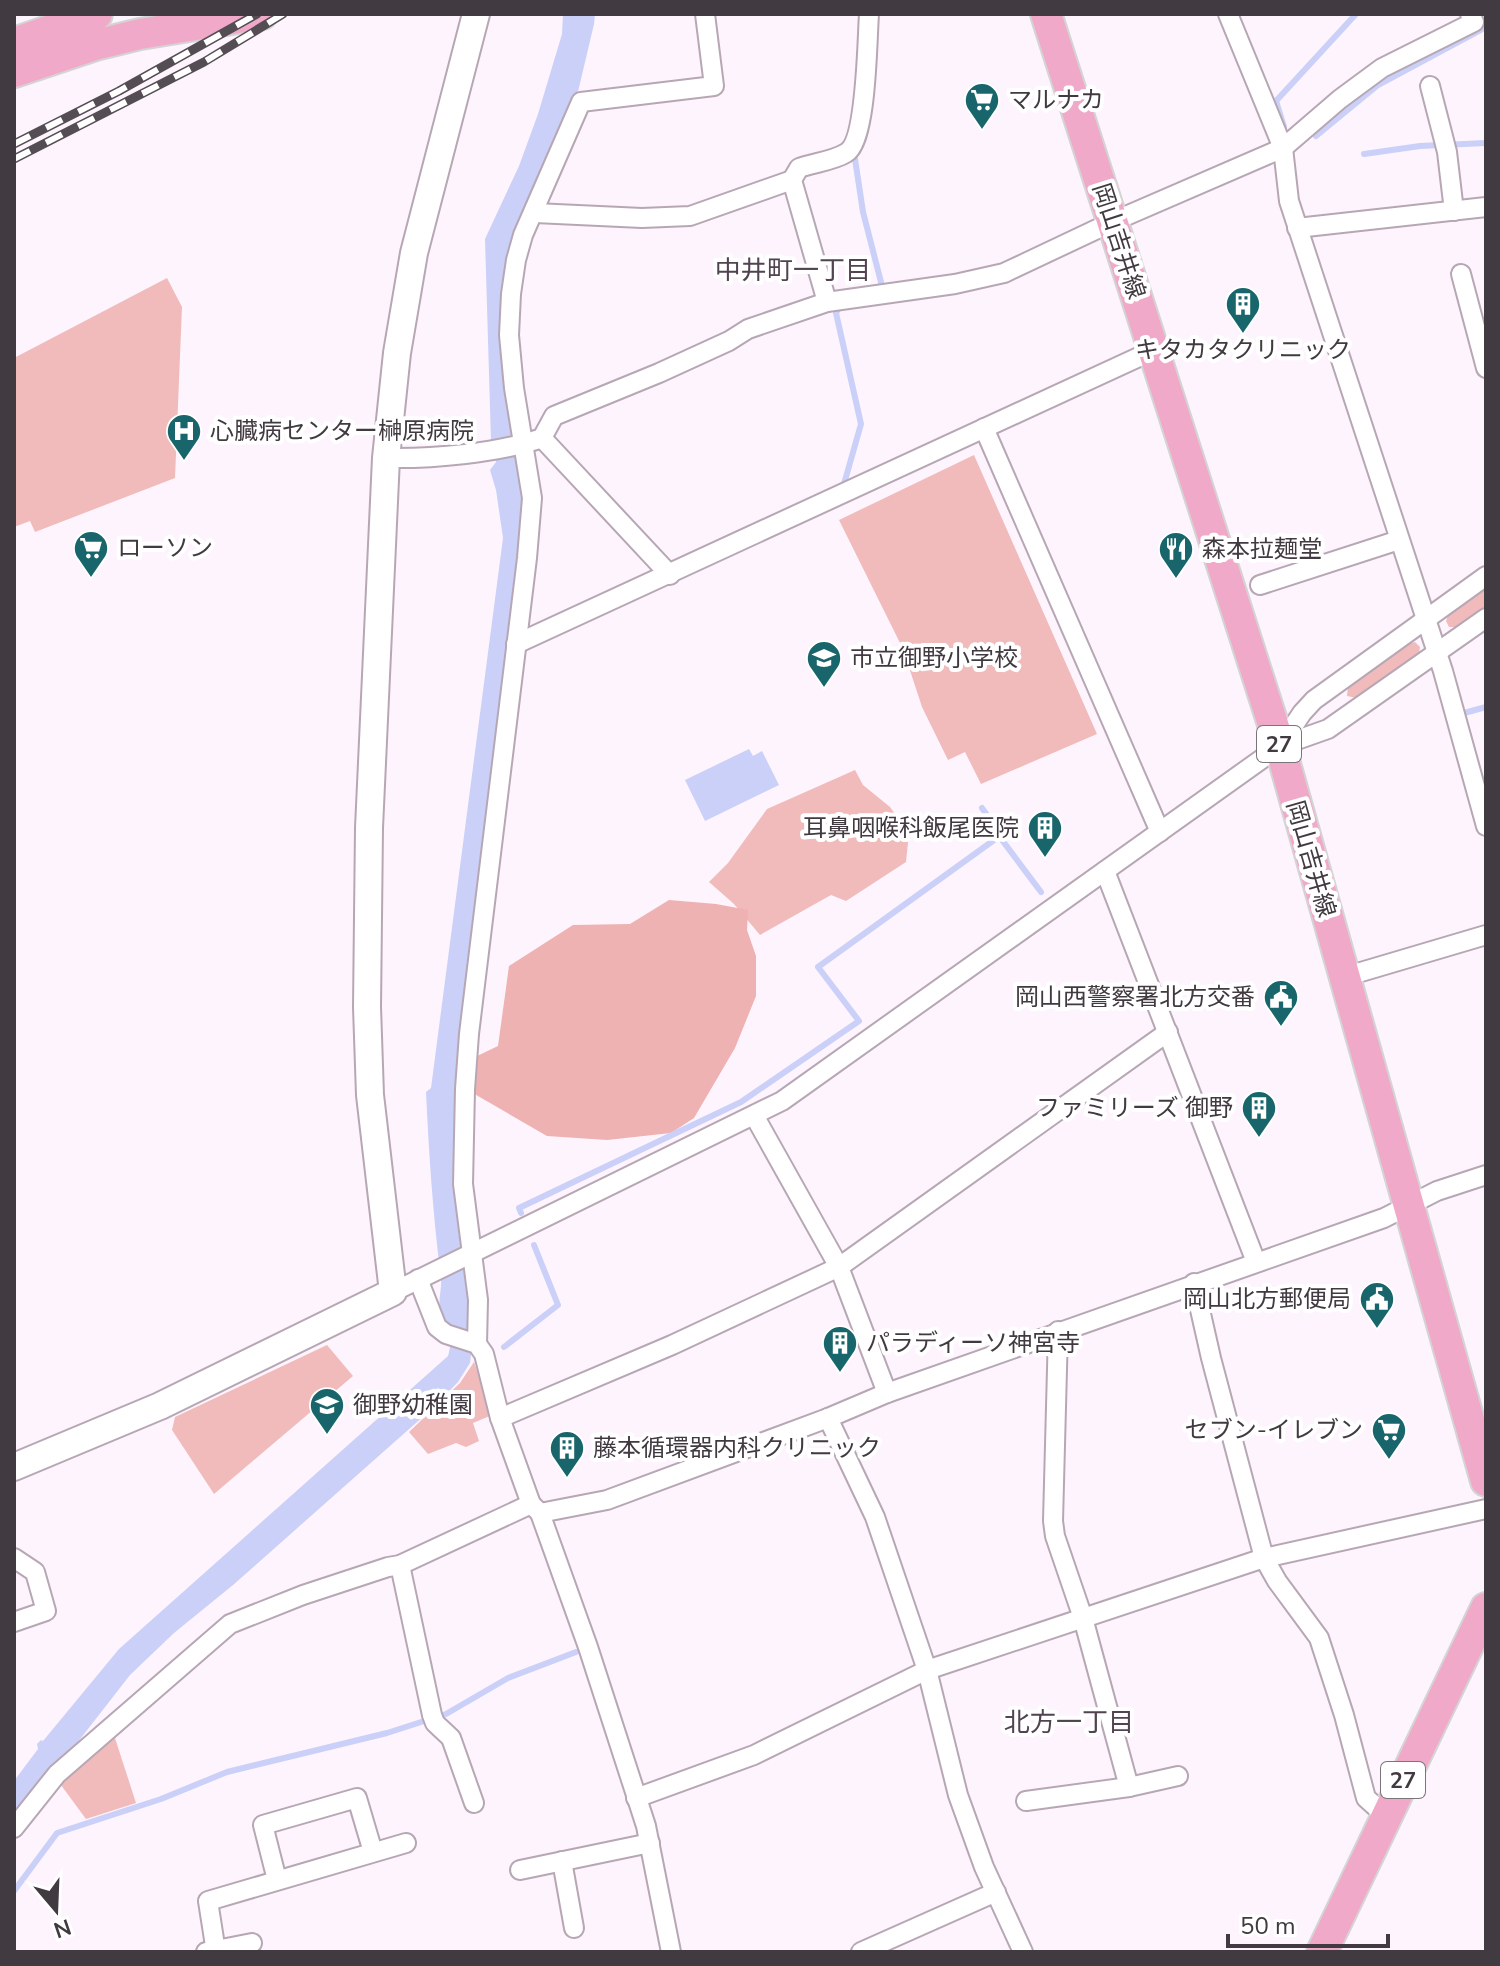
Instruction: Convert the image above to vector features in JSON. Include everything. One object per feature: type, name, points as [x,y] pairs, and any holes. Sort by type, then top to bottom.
[{"type":"main road","points":[[14,43],[97,14]]},
{"type":"main road","points":[[14,72],[125,38],[262,14]]},
{"type":"main road","name":"岡山吉井線","points":[[1046,14],[1280,746],[1486,1481]]},
{"type":"main road","name":"27","points":[[1322,1952],[1486,1608]]},
{"type":"street","points":[[393,1292],[370,1095],[367,1007],[369,828],[386,458],[397,353],[414,253],[476,14]]},
{"type":"street","points":[[475,1343],[478,1300],[468,1255],[463,1184],[466,1075],[532,498],[519,445],[509,335],[516,260],[523,235],[581,102],[714,86],[705,14]]},
{"type":"street","points":[[535,213],[642,218],[690,216],[792,180],[799,168],[847,153],[857,142],[863,106],[869,14]]},
{"type":"street","points":[[1228,14],[1283,148],[1289,201],[1297,228],[1437,653],[1486,826]]},
{"type":"street","points":[[386,458],[413,458],[519,445],[542,438],[554,416],[659,373],[748,329],[827,302],[992,276],[1283,148],[1382,68],[1477,23]]},
{"type":"street","points":[[1430,86],[1445,146],[1454,211]]},
{"type":"street","points":[[792,180],[827,302]]},
{"type":"street","points":[[1297,228],[1486,207]]},
{"type":"street","points":[[1461,274],[1486,368]]},
{"type":"street","points":[[516,644],[1154,350]]},
{"type":"street","points":[[984,428],[1160,832]]},
{"type":"street","points":[[542,438],[670,575]]},
{"type":"street","points":[[1260,585],[1399,540]]},
{"type":"street","points":[[1280,746],[1314,700],[1486,576]]},
{"type":"street","points":[[14,1467],[160,1406],[755,1117],[782,1101],[1280,746],[1328,729],[1486,618]]},
{"type":"street","points":[[1105,871],[1256,1262]]},
{"type":"street","points":[[1344,977],[1486,935]]},
{"type":"street","points":[[500,1418],[672,1345],[839,1267],[1168,1032]]},
{"type":"street","points":[[755,1117],[839,1267],[887,1393]]},
{"type":"street","points":[[14,1828],[57,1774],[230,1624],[303,1595],[400,1565],[535,1508],[607,1500],[887,1393],[1384,1218],[1437,1191],[1486,1175]]},
{"type":"street","points":[[418,1279],[437,1327],[446,1334],[475,1343],[484,1354],[500,1418],[588,1647],[636,1798],[650,1843],[671,1952]]},
{"type":"street","points":[[1194,1283],[1264,1558],[1319,1638],[1366,1798],[1386,1816]]},
{"type":"street","points":[[1058,1331],[1055,1536],[1083,1618],[1129,1787]]},
{"type":"street","points":[[828,1418],[875,1517],[927,1670],[958,1795],[1023,1952]]},
{"type":"street","points":[[636,1798],[754,1755],[927,1670],[1264,1558],[1486,1509]]},
{"type":"street","points":[[14,1558],[35,1572],[46,1611],[14,1622]]},
{"type":"street","points":[[400,1565],[434,1719],[451,1738],[474,1803]]},
{"type":"street","points":[[1026,1801],[1129,1787],[1178,1776]]},
{"type":"street","points":[[277,1880],[263,1825],[357,1798],[373,1852]]},
{"type":"street","points":[[252,1943],[213,1952],[208,1901],[406,1843]]},
{"type":"street","points":[[520,1870],[650,1843]]},
{"type":"street","points":[[562,1861],[574,1928]]},
{"type":"street","points":[[861,1952],[996,1892]]},
{"type":"shaded area","points":[[167,278],[182,307],[175,478],[35,532],[30,521],[14,527],[14,358]]},
{"type":"shaded area","points":[[974,455],[1097,734],[981,784],[965,752],[948,760],[922,707],[903,649],[839,520]]},
{"type":"shaded area","points":[[1486,587],[1486,606],[1457,627],[1449,627],[1446,621],[1448,615]]},
{"type":"shaded area","points":[[1415,642],[1420,647],[1419,654],[1357,698],[1347,696],[1348,686]]},
{"type":"shaded area","points":[[855,770],[863,785],[890,807],[909,833],[906,862],[846,901],[831,895],[760,935],[734,904],[709,882],[728,863],[767,809]]},
{"type":"shaded area","points":[[669,900],[748,910],[747,930],[756,956],[756,996],[735,1048],[694,1118],[671,1133],[607,1140],[547,1136],[471,1092],[473,1058],[498,1046],[509,966],[573,925],[630,924]]},
{"type":"shaded area","points":[[327,1345],[353,1376],[214,1494],[172,1430],[175,1417]]},
{"type":"shaded area","points":[[474,1362],[492,1415],[473,1423],[479,1441],[466,1447],[456,1443],[428,1454],[409,1432],[460,1383]]},
{"type":"shaded area","points":[[114,1735],[136,1803],[86,1819],[58,1781]]},
{"type":"water","points":[[563,14],[595,14],[594,24],[577,96],[543,178],[503,338],[523,515],[511,650],[455,1096],[456,1189],[459,1236],[470,1294],[470,1363],[458,1382],[434,1407],[233,1585],[174,1633],[130,1675],[14,1824],[14,1781],[38,1749],[37,1744],[43,1741],[119,1649],[448,1356],[450,1336],[440,1305],[441,1278],[426,1092],[431,1088],[503,538],[490,470],[496,462],[491,441],[485,239],[519,166],[538,114],[562,34]]},
{"type":"water","points":[[749,749],[753,756],[762,751],[779,785],[705,821],[685,780]]},
{"type":"waterway","points":[[1284,127],[1276,101],[1356,14]]},
{"type":"waterway","points":[[1316,136],[1378,85],[1486,27]]},
{"type":"waterway","points":[[1364,154],[1420,146],[1486,143]]},
{"type":"waterway","points":[[855,159],[863,212],[882,286]]},
{"type":"waterway","points":[[841,304],[836,313],[861,424],[844,484]]},
{"type":"waterway","points":[[1464,713],[1486,707]]},
{"type":"waterway","points":[[521,1213],[519,1208],[741,1102],[859,1021],[818,967],[1001,835],[982,808]]},
{"type":"waterway","points":[[999,836],[1041,892]]},
{"type":"waterway","points":[[504,1347],[558,1305],[534,1245]]},
{"type":"waterway","points":[[14,1891],[57,1833],[161,1799],[227,1772],[387,1733],[446,1714],[508,1678],[576,1652]]},
{"type":"railway","points":[[14,144],[119,91],[257,14]]},
{"type":"railway","points":[[14,159],[204,62],[283,14]]},
{"type":"place","name":"マルナカ","points":[[982,131]]},
{"type":"place","name":"キタカタクリニック","points":[[1243,335]]},
{"type":"place","name":"心臓病センター榊原病院","points":[[184,462]]},
{"type":"place","name":"ローソン","points":[[91,579]]},
{"type":"place","name":"森本拉麺堂","points":[[1176,580]]},
{"type":"place","name":"市立御野小学校","points":[[824,689]]},
{"type":"place","name":"耳鼻咽喉科飯尾医院","points":[[1045,859]]},
{"type":"place","name":"岡山西警察署北方交番","points":[[1281,1028]]},
{"type":"place","name":"ファミリーズ 御野","points":[[1259,1139]]},
{"type":"place","name":"岡山北方郵便局","points":[[1377,1330]]},
{"type":"place","name":"パラディーソ神宮寺","points":[[840,1374]]},
{"type":"place","name":"御野幼稚園","points":[[327,1436]]},
{"type":"place","name":"セブン-イレブン","points":[[1389,1461]]},
{"type":"place","name":"藤本循環器内科クリニック","points":[[567,1479]]},
{"type":"district","name":"中井町一丁目","points":[[793,270]]},
{"type":"district","name":"北方一丁目","points":[[1069,1722]]}]
